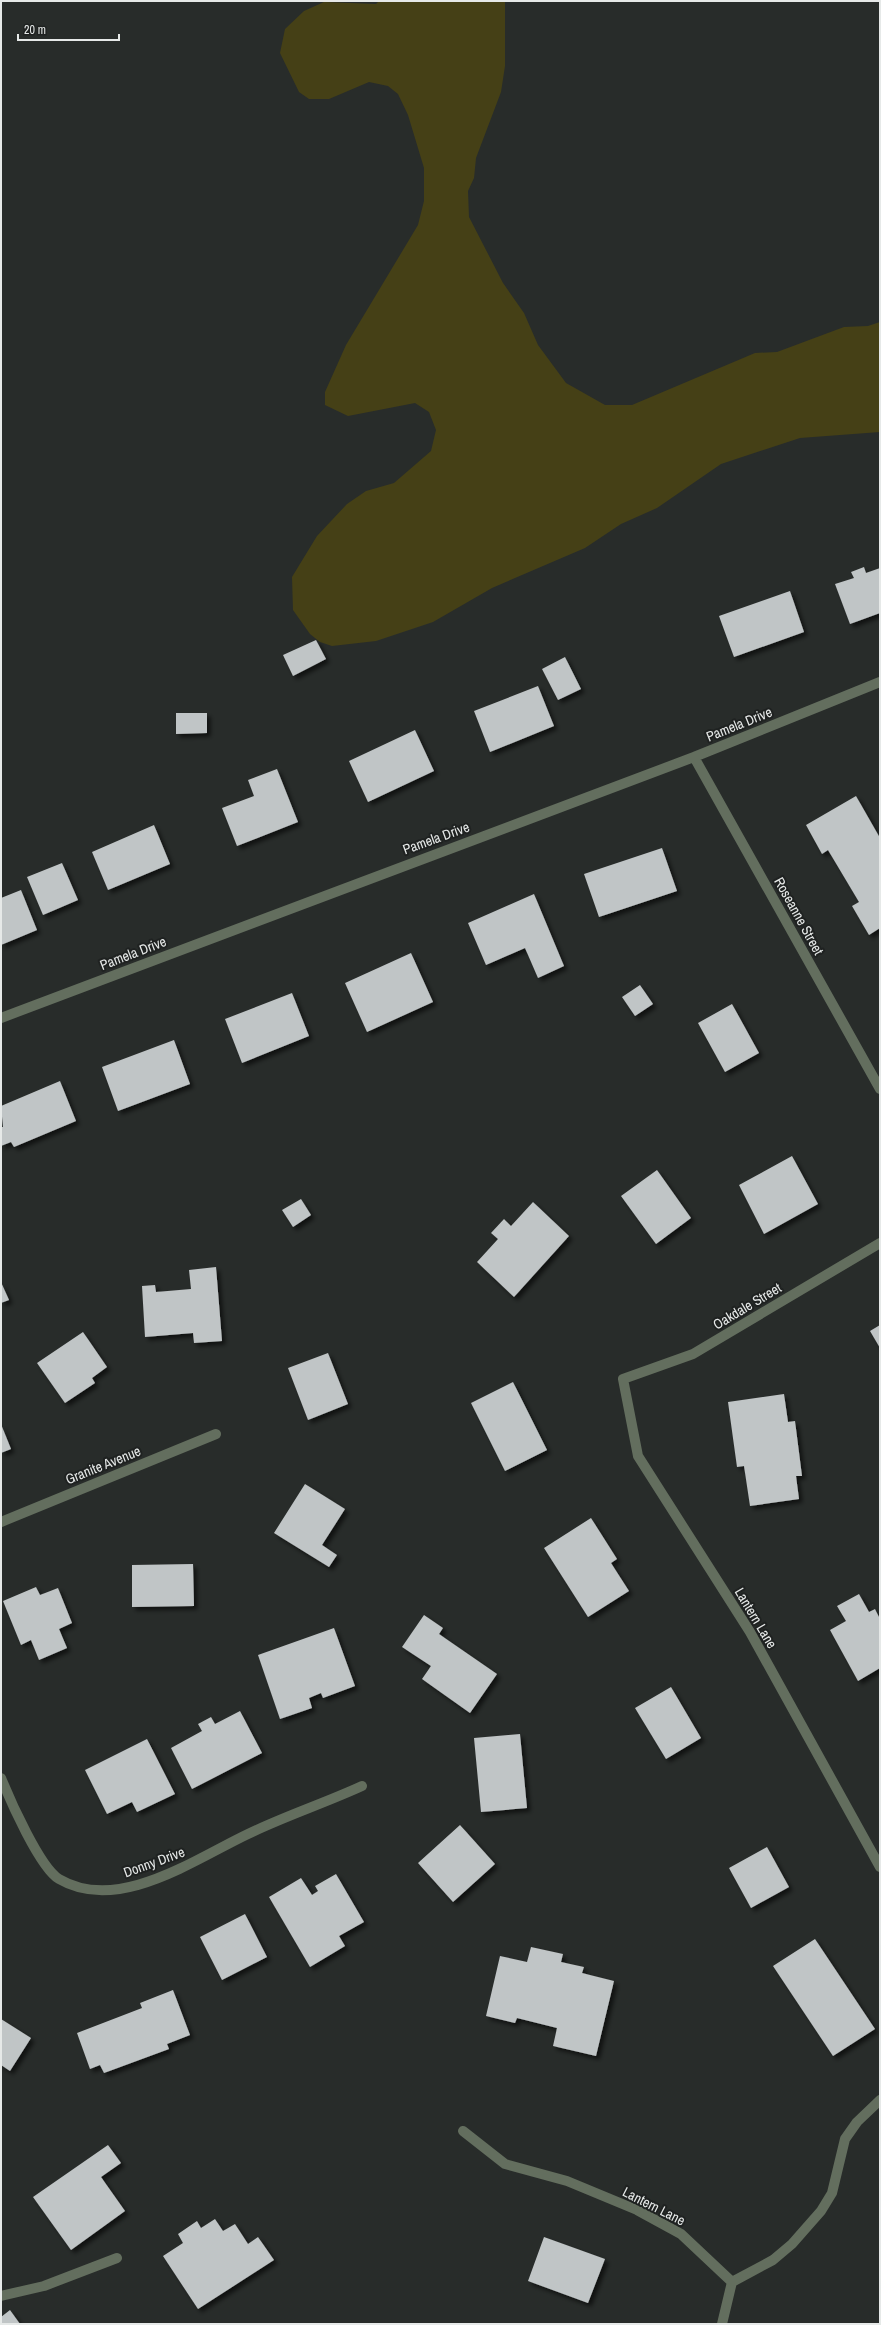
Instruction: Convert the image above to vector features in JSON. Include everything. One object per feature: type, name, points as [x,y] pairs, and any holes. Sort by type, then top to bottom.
[{"type":"street","name":"Pamela Drive","points":[[1,1018],[694,757],[880,682]]},
{"type":"street","name":"Roseanne Street","points":[[694,757],[880,1089]]},
{"type":"street","name":"Oakdale Street","points":[[623,1379],[693,1354],[880,1243]]},
{"type":"street","name":"Lantern Lane","points":[[623,1379],[638,1456],[750,1632],[880,1867]]},
{"type":"street","name":"Granite Avenue","points":[[1,1522],[216,1434]]},
{"type":"street","name":"Donny Drive","points":[[1,1778],[42,1863],[58,1879],[76,1886],[96,1890],[138,1886],[202,1859],[248,1834],[362,1786]]},
{"type":"street","points":[[722,2324],[732,2282],[773,2260],[792,2244],[821,2211],[832,2193],[846,2139],[857,2122],[880,2100]]},
{"type":"street","name":"Lantern Lane","points":[[462,2131],[505,2164],[567,2181],[643,2213],[682,2234],[732,2282]]},
{"type":"street","points":[[1,2296],[44,2286],[117,2258]]},
{"type":"shaded area","points":[[379,1],[505,1],[505,66],[501,92],[476,158],[474,178],[468,191],[469,217],[503,283],[524,313],[538,345],[566,383],[605,405],[632,405],[755,353],[777,352],[844,327],[868,326],[880,322],[880,432],[800,438],[721,464],[657,508],[621,524],[585,548],[492,588],[433,622],[376,641],[332,646],[320,642],[310,634],[293,610],[292,577],[317,536],[347,504],[366,491],[394,483],[431,451],[436,430],[429,412],[415,403],[348,416],[325,405],[325,392],[346,345],[418,225],[424,201],[424,168],[408,115],[398,94],[388,86],[369,82],[329,99],[309,99],[299,92],[280,53],[285,29],[304,11],[324,2],[376,4]]},
{"type":"building","points":[[864,567],[866,573],[880,568],[880,613],[850,624],[835,584],[854,578],[851,572]]},
{"type":"building","points":[[790,591],[804,632],[734,657],[719,616]]},
{"type":"building","points":[[316,640],[326,659],[293,676],[283,655]]},
{"type":"building","points":[[565,657],[581,689],[558,700],[542,669]]},
{"type":"building","points":[[538,686],[554,726],[490,752],[474,711]]},
{"type":"building","points":[[176,713],[207,713],[207,733],[176,734]]},
{"type":"building","points":[[415,730],[434,771],[368,802],[349,761]]},
{"type":"building","points":[[277,769],[298,822],[237,846],[222,808],[254,796],[248,780]]},
{"type":"building","points":[[856,796],[880,838],[880,928],[869,935],[852,906],[859,902],[828,850],[822,854],[806,825]]},
{"type":"building","points":[[154,825],[170,864],[108,890],[92,852]]},
{"type":"building","points":[[662,848],[677,891],[599,917],[584,874]]},
{"type":"building","points":[[62,863],[78,900],[43,915],[27,877]]},
{"type":"building","points":[[21,890],[37,930],[1,945],[1,898]]},
{"type":"building","points":[[534,894],[564,966],[538,978],[525,948],[486,965],[468,923]]},
{"type":"building","points":[[411,953],[433,1002],[367,1032],[345,983]]},
{"type":"building","points":[[640,985],[653,1004],[635,1016],[622,997]]},
{"type":"building","points":[[292,993],[309,1036],[242,1063],[225,1019]]},
{"type":"building","points":[[732,1004],[759,1053],[725,1072],[698,1023]]},
{"type":"building","points":[[174,1040],[190,1084],[118,1111],[102,1067]]},
{"type":"building","points":[[60,1081],[76,1121],[14,1147],[11,1142],[1,1146],[1,1127],[3,1127],[1,1106]]},
{"type":"building","points":[[792,1156],[818,1204],[764,1234],[739,1185]]},
{"type":"building","points":[[657,1170],[691,1218],[656,1244],[621,1196]]},
{"type":"building","points":[[301,1199],[311,1215],[293,1227],[282,1210]]},
{"type":"building","points":[[533,1202],[569,1236],[514,1297],[477,1262],[498,1239],[491,1233],[504,1219],[511,1226]]},
{"type":"building","points":[[216,1267],[222,1341],[194,1343],[193,1333],[145,1337],[142,1286],[155,1285],[156,1292],[191,1289],[189,1270]]},
{"type":"building","points":[[1,1282],[9,1300],[1,1303]]},
{"type":"building","points":[[880,1325],[880,1348],[870,1331]]},
{"type":"building","points":[[83,1332],[107,1367],[92,1378],[95,1383],[65,1403],[37,1363]]},
{"type":"building","points":[[328,1353],[348,1404],[308,1420],[288,1368]]},
{"type":"building","points":[[513,1382],[547,1450],[505,1471],[471,1403]]},
{"type":"building","points":[[784,1394],[788,1422],[795,1421],[802,1476],[796,1476],[799,1499],[750,1506],[744,1466],[737,1467],[728,1402]]},
{"type":"building","points":[[1,1424],[11,1449],[1,1453]]},
{"type":"building","points":[[305,1484],[345,1509],[322,1545],[337,1555],[329,1567],[274,1533]]},
{"type":"building","points":[[591,1518],[617,1559],[611,1563],[629,1591],[588,1617],[544,1548]]},
{"type":"building","points":[[193,1564],[194,1606],[132,1607],[132,1565]]},
{"type":"building","points":[[36,1587],[40,1595],[58,1588],[72,1623],[59,1629],[67,1648],[39,1660],[31,1640],[21,1645],[3,1601]]},
{"type":"building","points":[[859,1594],[869,1612],[875,1609],[880,1619],[880,1668],[858,1681],[830,1630],[846,1621],[837,1606]]},
{"type":"building","points":[[424,1615],[443,1628],[439,1634],[497,1674],[470,1713],[422,1679],[431,1666],[402,1647]]},
{"type":"building","points":[[334,1628],[355,1686],[323,1698],[321,1693],[309,1698],[312,1708],[280,1719],[258,1655]]},
{"type":"building","points":[[671,1687],[701,1738],[666,1759],[635,1708]]},
{"type":"building","points":[[240,1711],[262,1753],[192,1789],[171,1748],[202,1731],[198,1724],[211,1717],[215,1724]]},
{"type":"building","points":[[520,1734],[527,1808],[481,1812],[474,1738]]},
{"type":"building","points":[[147,1739],[175,1794],[137,1812],[132,1802],[107,1814],[85,1770]]},
{"type":"building","points":[[460,1825],[495,1864],[453,1902],[418,1863]]},
{"type":"building","points":[[767,1847],[789,1887],[751,1908],[729,1868]]},
{"type":"building","points":[[336,1874],[364,1922],[339,1936],[345,1946],[310,1967],[269,1897],[301,1878],[312,1895],[318,1891],[315,1886]]},
{"type":"building","points":[[245,1914],[267,1957],[222,1980],[200,1937]]},
{"type":"building","points":[[815,1939],[875,2029],[833,2056],[773,1966]]},
{"type":"building","points":[[531,1947],[563,1954],[561,1962],[584,1967],[582,1973],[614,1981],[596,2056],[553,2046],[557,2028],[517,2018],[515,2023],[486,2016],[500,1956],[527,1962]]},
{"type":"building","points":[[173,1990],[190,2035],[167,2044],[169,2049],[104,2073],[100,2065],[90,2069],[77,2033],[142,2008],[140,2003]]},
{"type":"building","points":[[1,2019],[31,2038],[10,2071],[1,2065]]},
{"type":"building","points":[[108,2145],[121,2163],[101,2177],[125,2211],[71,2250],[33,2197]]},
{"type":"building","points":[[215,2219],[223,2231],[235,2224],[248,2244],[258,2237],[274,2260],[198,2309],[163,2256],[183,2243],[178,2234],[197,2221],[201,2228]]},
{"type":"building","points":[[544,2237],[605,2259],[588,2303],[528,2281]]},
{"type":"building","points":[[10,2310],[20,2324],[1,2324],[1,2317]]}]
